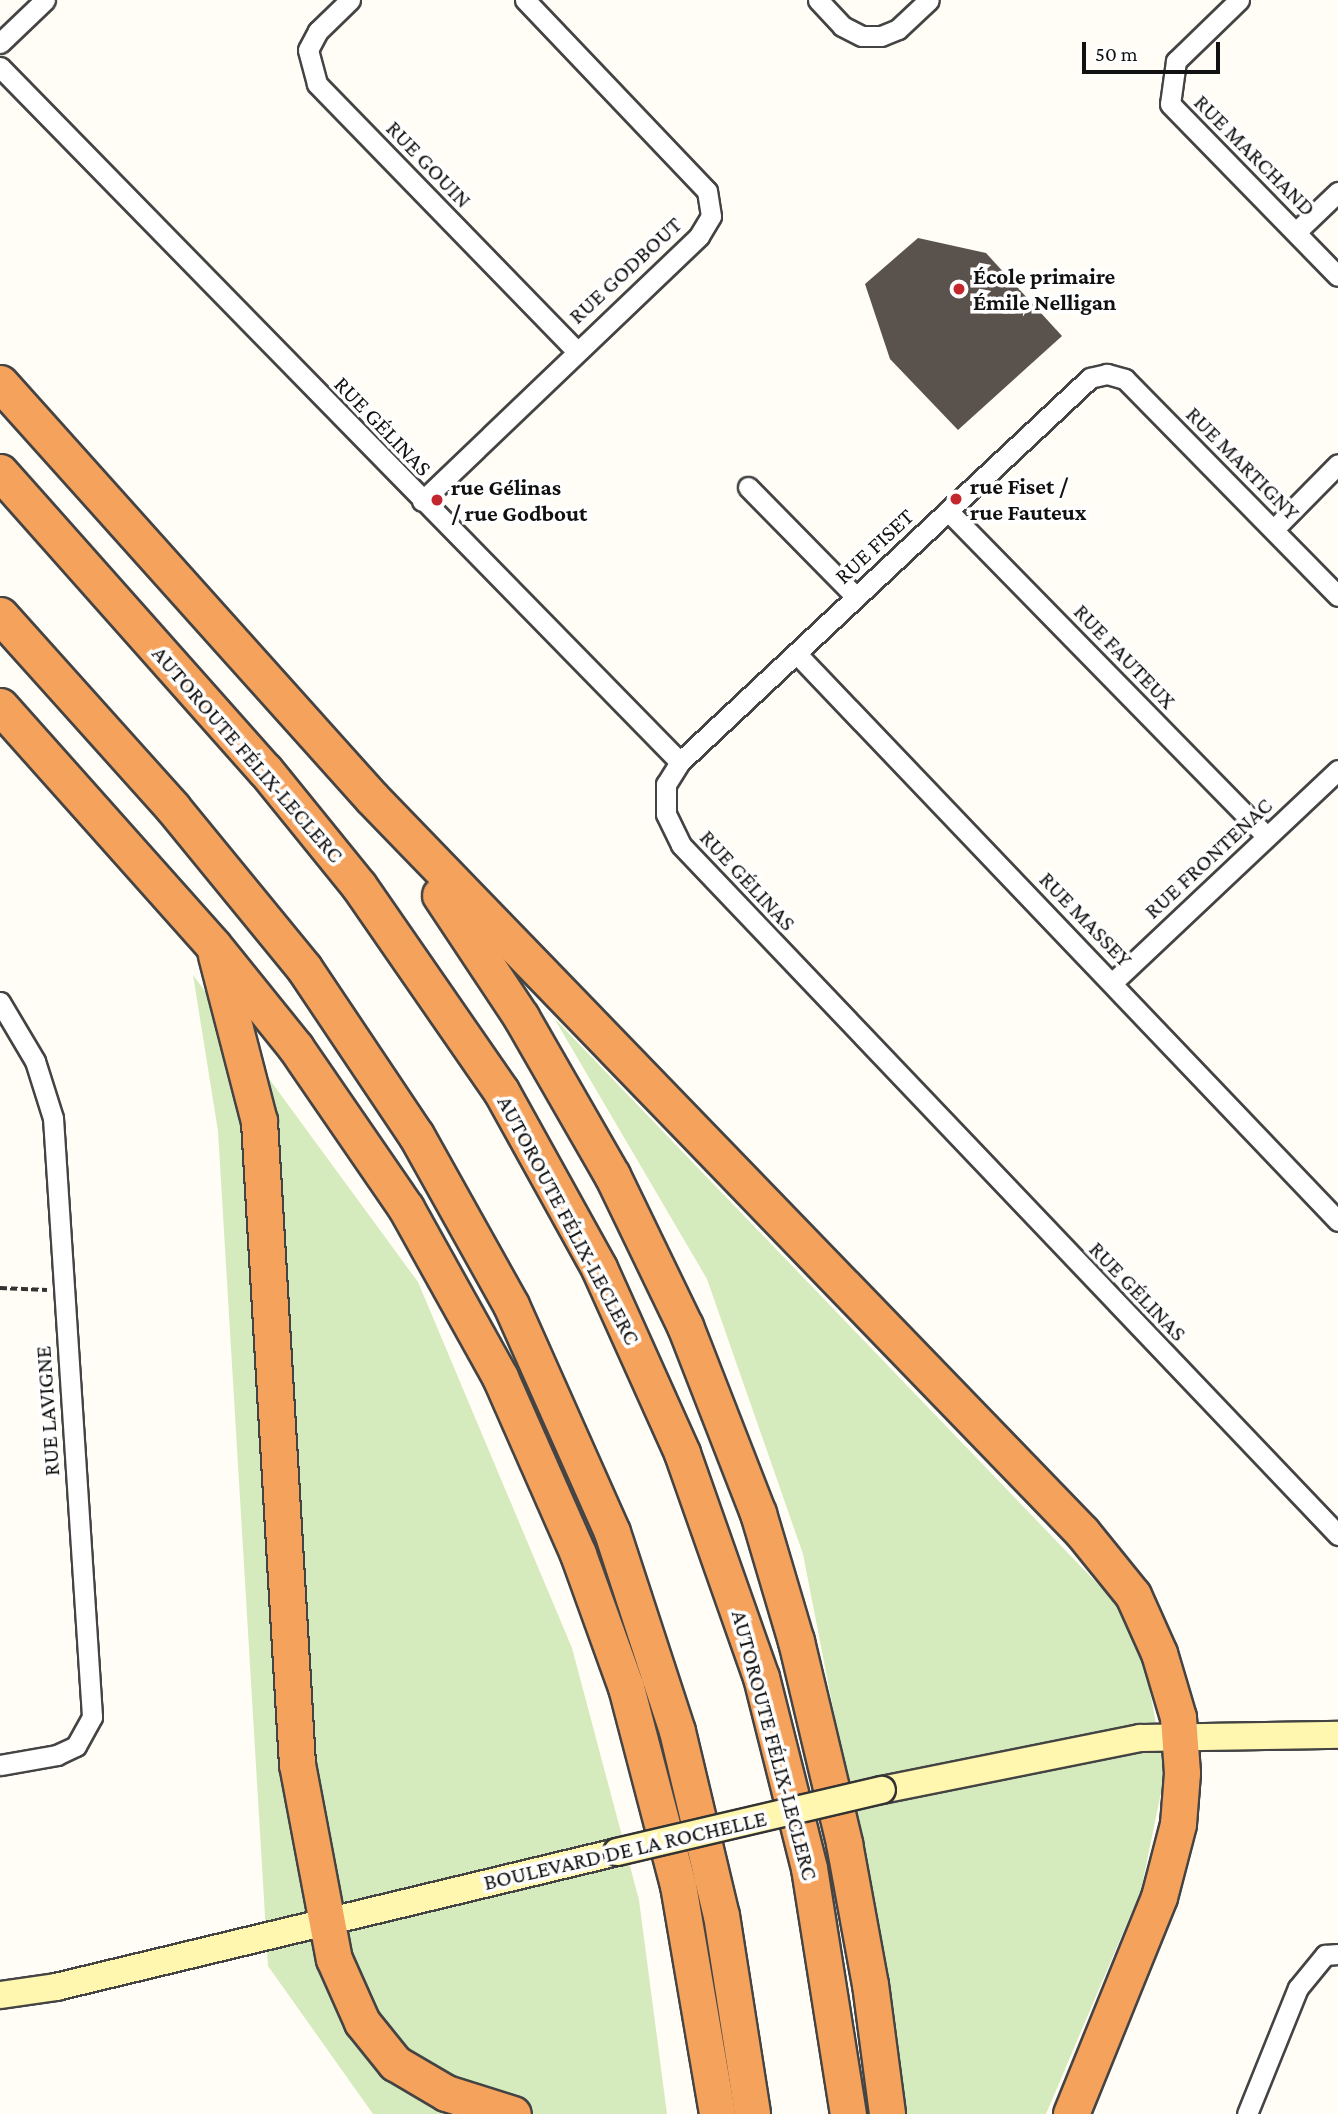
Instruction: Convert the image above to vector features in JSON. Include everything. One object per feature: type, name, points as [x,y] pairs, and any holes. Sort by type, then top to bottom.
[{"type":"highway","points":[[0,383],[372,798],[1102,1554],[1133,1595],[1150,1627],[1174,1699],[1180,1735],[1178,1824],[1170,1864],[1071,2114]]},
{"type":"highway","name":"AUTOROUTE FÉLIX-LECLERC","points":[[0,472],[265,770],[367,895],[501,1091],[593,1256],[682,1453],[761,1677],[809,1868],[848,2114]]},
{"type":"highway","points":[[0,615],[173,808],[304,968],[416,1135],[511,1304],[598,1497],[670,1706],[724,1926],[752,2114]]},
{"type":"highway","points":[[0,706],[214,945],[296,1048],[382,1169],[453,1290],[541,1465],[602,1616],[654,1785],[688,1931],[717,2114]]},
{"type":"highway","points":[[372,798],[498,981],[579,1114],[663,1276],[720,1412],[774,1565],[833,1794],[866,1960],[887,2114]]},
{"type":"highway","points":[[214,945],[259,1121],[297,1764],[327,1921],[346,1992],[383,2051],[429,2085],[513,2114]]},
{"type":"street","points":[[0,43],[46,0]]},
{"type":"street","name":"RUE GOUIN","points":[[350,0],[318,32],[308,50],[317,84],[576,351]]},
{"type":"street","name":"RUE GODBOUT","points":[[422,501],[699,236],[712,205],[695,177],[526,0]]},
{"type":"street","points":[[818,0],[842,26],[872,36],[898,29],[929,0]]},
{"type":"street","name":"RUE MARCHAND","points":[[1240,0],[1176,61],[1170,104],[1338,275]]},
{"type":"street","name":"RUE GÉLINAS","points":[[0,67],[680,762],[666,784],[666,814],[681,845],[1338,1535]]},
{"type":"street","points":[[1297,232],[1338,192]]},
{"type":"street","name":"RUE FISET","points":[[680,762],[1090,378],[1107,374]]},
{"type":"street","name":"RUE MARTIGNY","points":[[1107,374],[1125,379],[1338,596]]},
{"type":"street","points":[[1274,529],[1338,464]]},
{"type":"street","points":[[748,487],[856,597]]},
{"type":"street","name":"RUE FAUTEUX","points":[[948,511],[1266,836]]},
{"type":"street","name":"RUE MASSEY","points":[[796,653],[1113,982],[1338,1221]]},
{"type":"street","name":"RUE FRONTENAC","points":[[1113,982],[1338,770]]},
{"type":"street","name":"RUE LAVIGNE","points":[[0,1002],[35,1061],[53,1118],[92,1717],[76,1746],[57,1755],[0,1765]]},
{"type":"street","name":"BOULEVARD DE LA ROCHELLE","points":[[0,1995],[56,1987],[617,1852],[1052,1753],[1180,1735],[1338,1734]]},
{"type":"street","points":[[1247,2114],[1298,1988],[1325,1955],[1338,1954]]},
{"type":"path","points":[[0,1288],[64,1289]]},
{"type":"green space","points":[[193,975],[418,1282],[572,1648],[639,1900],[667,2114],[373,2114],[268,1966],[218,1131]]},
{"type":"green space","points":[[554,1018],[1138,1626],[1165,1773],[1141,1890],[1046,2114],[902,2114],[898,2042],[803,1554],[707,1279]]},
{"type":"building","points":[[918,238],[986,253],[1062,336],[958,430],[890,359],[865,284]]},
{"type":"place","name":"École primaire Émile Nelligan","points":[[959,289]]},
{"type":"place","name":"rue Fiset / rue Fauteux","points":[[956,499]]},
{"type":"place","name":"rue Gélinas / rue Godbout","points":[[437,500]]}]
